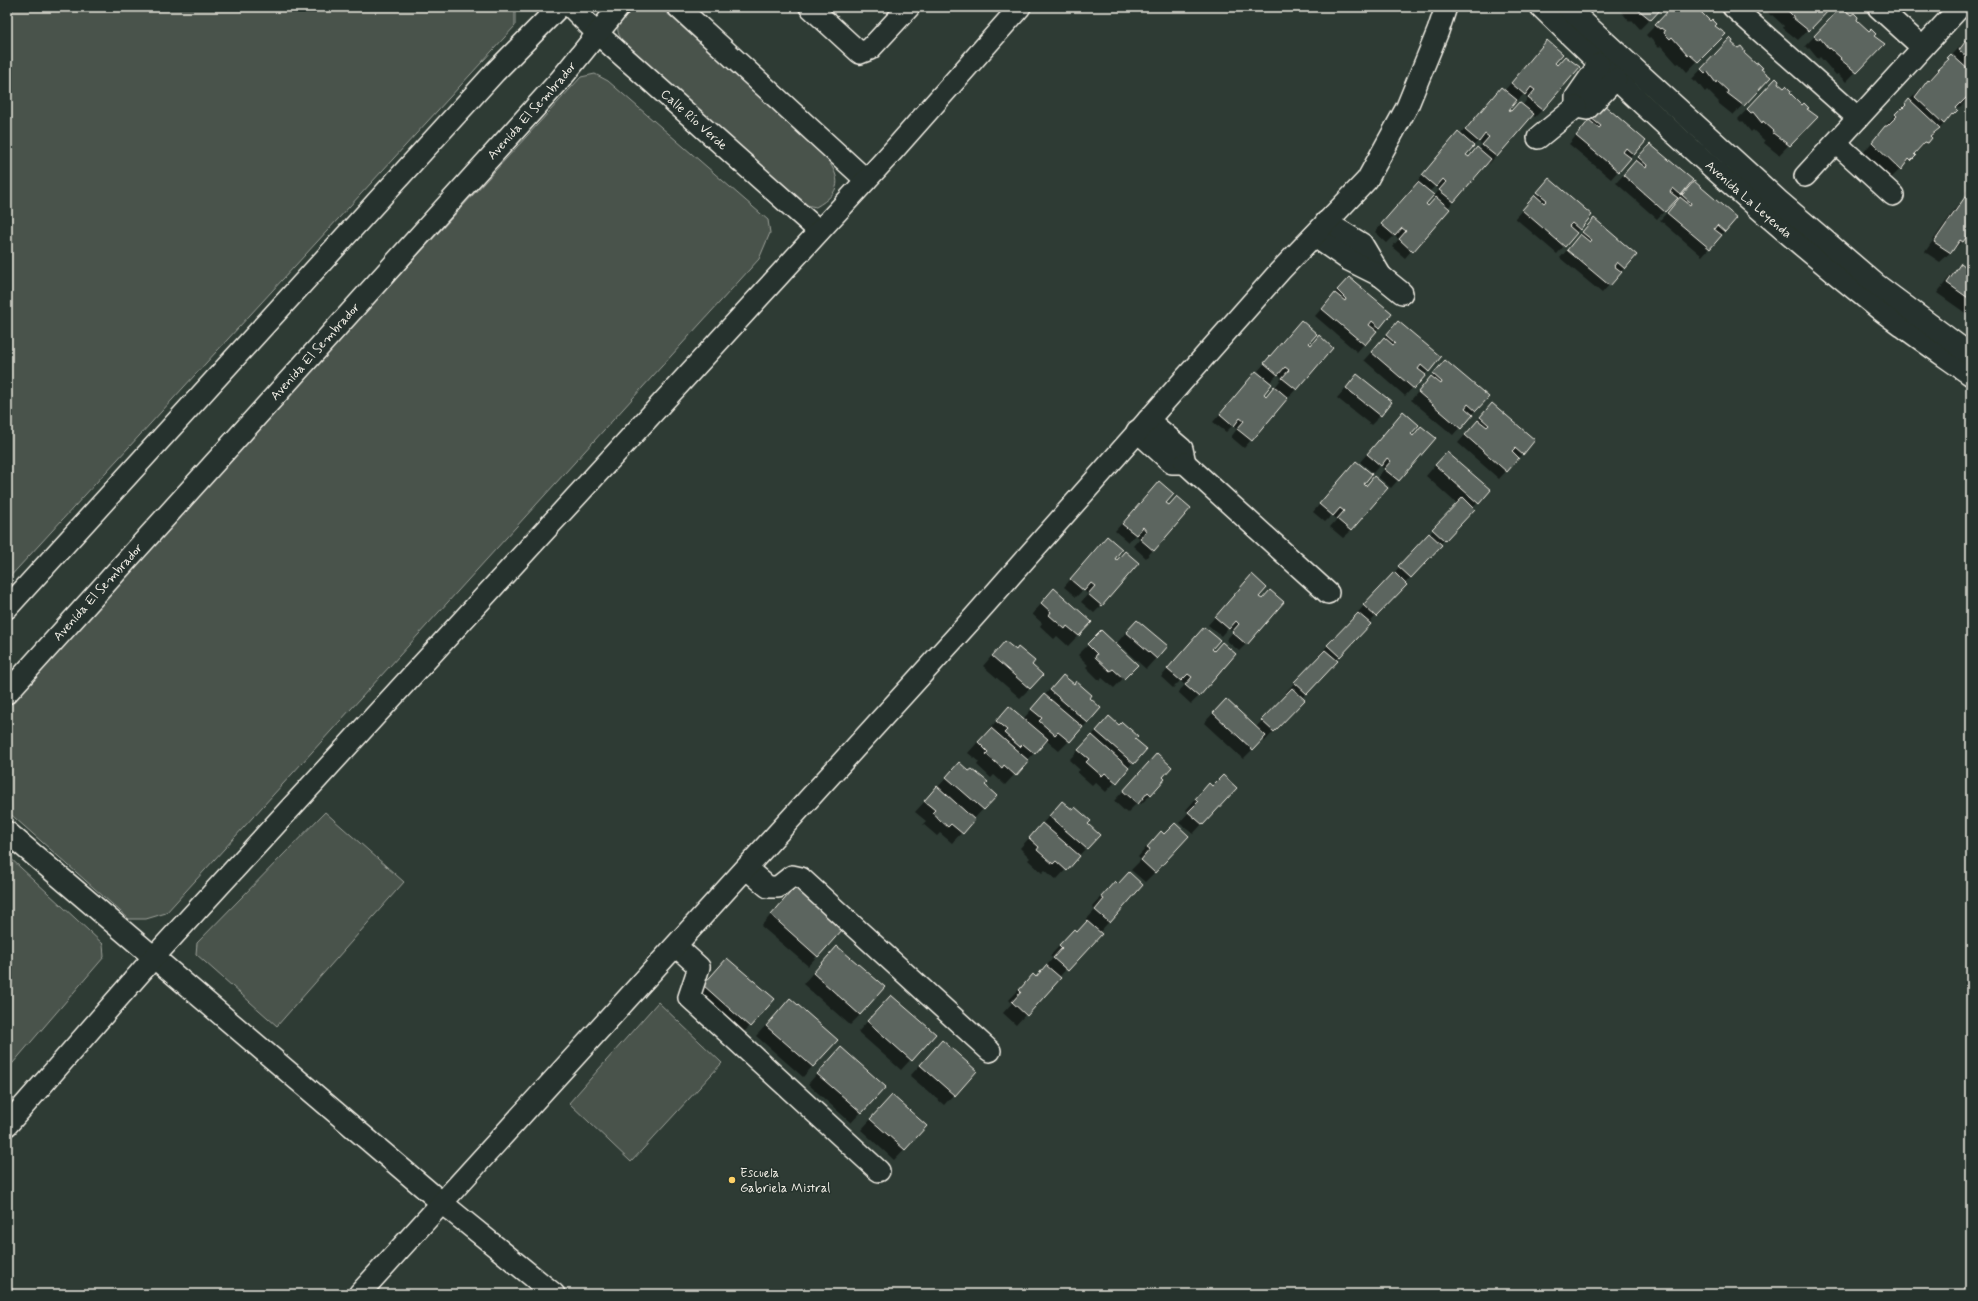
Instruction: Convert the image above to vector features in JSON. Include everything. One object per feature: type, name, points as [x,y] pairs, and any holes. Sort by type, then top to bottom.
[{"type":"street","points":[[7,608],[495,72],[559,7]]},
{"type":"street","name":"Calle Río Verde","points":[[571,7],[598,34],[819,231]]},
{"type":"street","name":"Avenida El Sembrador","points":[[7,693],[560,80],[619,7]]},
{"type":"street","points":[[678,7],[866,180]]},
{"type":"street","points":[[810,7],[860,53],[870,49],[909,7]]},
{"type":"street","points":[[7,1125],[154,957],[866,180],[1020,7]]},
{"type":"street","points":[[359,1294],[974,617],[1280,271],[1367,180],[1407,107],[1438,31],[1446,7]]},
{"type":"street","name":"Avenida La Leyenda","points":[[1541,7],[1599,64],[1806,248],[1879,308],[1971,375]]},
{"type":"street","name":"Avenida La Leyenda","points":[[1567,7],[1779,201],[1877,285],[1971,356]]},
{"type":"street","points":[[1734,7],[1858,118]]},
{"type":"street","points":[[1878,7],[1922,47]]},
{"type":"street","points":[[1805,176],[1960,7]]},
{"type":"street","points":[[1576,107],[1576,96],[1599,64]]},
{"type":"street","points":[[1538,138],[1576,107],[1587,108],[1616,79]]},
{"type":"street","points":[[1836,143],[1893,195]]},
{"type":"street","points":[[1320,229],[1349,260],[1381,276],[1402,293]]},
{"type":"street","points":[[1142,426],[1172,463],[1185,463],[1328,593]]},
{"type":"street","points":[[7,832],[442,1203],[554,1294]]},
{"type":"street","points":[[747,868],[768,887],[778,886],[792,876],[801,878],[990,1051]]},
{"type":"street","points":[[676,946],[699,967],[689,997],[879,1171]]},
{"type":"shaded area","points":[[15,7],[515,7],[515,26],[7,580],[7,16]]},
{"type":"shaded area","points":[[627,7],[660,7],[825,156],[831,164],[837,184],[831,196],[816,207],[801,204],[628,48],[618,32],[620,19]]},
{"type":"shaded area","points":[[595,74],[608,81],[768,220],[770,233],[759,259],[166,913],[146,919],[129,919],[7,811],[7,704],[581,77]]},
{"type":"shaded area","points":[[325,812],[404,882],[277,1026],[196,954],[197,943]]},
{"type":"shaded area","points":[[7,855],[103,944],[104,957],[7,1070]]},
{"type":"shaded area","points":[[658,1002],[722,1063],[631,1162],[569,1103]]},
{"type":"building","points":[[1635,7],[1663,7],[1651,20]]},
{"type":"building","points":[[1672,7],[1699,7],[1698,9],[1710,21],[1712,19],[1717,24],[1715,26],[1726,34],[1698,62],[1689,54],[1688,55],[1672,37],[1670,39],[1664,33],[1665,31],[1655,25]]},
{"type":"building","points":[[1784,7],[1832,7],[1809,31],[1793,18],[1793,16]]},
{"type":"building","points":[[1841,7],[1845,7],[1845,10],[1851,15],[1854,13],[1858,17],[1857,20],[1869,31],[1871,29],[1876,34],[1874,36],[1885,44],[1857,73],[1840,59],[1841,58],[1830,48],[1829,49],[1820,38],[1819,40],[1814,36]]},
{"type":"building","points":[[1971,34],[1971,61],[1959,50]]},
{"type":"building","points":[[1730,38],[1733,41],[1732,43],[1738,48],[1741,46],[1745,51],[1744,53],[1756,64],[1758,63],[1763,68],[1761,69],[1771,77],[1744,106],[1727,93],[1728,91],[1717,81],[1716,83],[1707,71],[1705,73],[1701,69]]},
{"type":"building","points":[[1547,40],[1563,54],[1555,63],[1557,65],[1565,56],[1580,67],[1543,110],[1528,98],[1535,90],[1531,87],[1525,95],[1511,83]]},
{"type":"building","points":[[1951,54],[1971,72],[1971,97],[1968,96],[1956,108],[1958,110],[1953,115],[1952,114],[1944,124],[1915,97],[1928,80],[1929,81],[1939,70],[1938,69],[1949,59],[1947,58]]},
{"type":"building","points":[[1776,78],[1779,81],[1778,83],[1784,88],[1786,86],[1791,91],[1790,93],[1802,105],[1804,103],[1809,108],[1807,109],[1818,117],[1790,146],[1773,133],[1774,131],[1763,121],[1762,123],[1753,112],[1751,113],[1747,109]]},
{"type":"building","points":[[1501,87],[1517,100],[1509,110],[1511,111],[1519,102],[1534,114],[1497,157],[1482,145],[1489,137],[1485,134],[1479,142],[1465,130]]},
{"type":"building","points":[[1909,99],[1940,128],[1930,136],[1932,138],[1928,143],[1925,142],[1914,154],[1916,156],[1911,161],[1909,159],[1901,170],[1872,142],[1885,126],[1887,126],[1897,116],[1895,114],[1906,105],[1905,104]]},
{"type":"building","points":[[1603,104],[1646,141],[1634,155],[1626,148],[1623,152],[1631,158],[1619,172],[1576,136],[1589,120],[1599,128],[1601,126],[1591,118]]},
{"type":"building","points":[[1458,132],[1474,146],[1466,155],[1469,157],[1477,147],[1491,159],[1454,202],[1439,190],[1446,182],[1443,179],[1436,187],[1422,175]]},
{"type":"building","points":[[1650,144],[1693,180],[1681,195],[1673,188],[1670,192],[1678,198],[1665,212],[1623,175],[1636,160],[1646,168],[1647,165],[1638,157]]},
{"type":"building","points":[[1549,178],[1592,215],[1580,230],[1572,223],[1569,226],[1577,233],[1565,247],[1522,210],[1535,195],[1544,203],[1547,200],[1537,192]]},
{"type":"building","points":[[1694,181],[1737,218],[1725,232],[1717,225],[1714,229],[1722,235],[1710,249],[1667,213],[1680,197],[1690,205],[1691,203],[1682,195]]},
{"type":"building","points":[[1418,182],[1434,195],[1426,204],[1428,206],[1436,197],[1450,209],[1413,252],[1399,239],[1406,231],[1402,228],[1395,236],[1381,224]]},
{"type":"building","points":[[1965,197],[1971,201],[1971,231],[1963,242],[1960,240],[1951,253],[1934,242]]},
{"type":"building","points":[[1594,218],[1637,255],[1625,269],[1617,262],[1614,266],[1622,272],[1610,286],[1567,250],[1580,234],[1590,242],[1592,240],[1582,232]]},
{"type":"building","points":[[1961,263],[1971,271],[1971,300],[1947,283]]},
{"type":"building","points":[[1349,277],[1392,313],[1380,328],[1372,321],[1369,325],[1377,331],[1365,345],[1322,309],[1335,293],[1345,301],[1346,299],[1337,290]]},
{"type":"building","points":[[1301,320],[1317,334],[1309,343],[1311,345],[1319,335],[1333,348],[1297,390],[1282,378],[1289,370],[1285,367],[1278,375],[1264,363]]},
{"type":"building","points":[[1398,321],[1441,357],[1429,372],[1421,365],[1418,369],[1426,375],[1414,389],[1371,352],[1384,337],[1393,345],[1395,343],[1386,335]]},
{"type":"building","points":[[1445,360],[1489,397],[1476,411],[1468,404],[1465,408],[1473,415],[1461,429],[1418,392],[1431,376],[1441,384],[1442,382],[1433,374]]},
{"type":"building","points":[[1256,371],[1272,384],[1264,394],[1266,396],[1274,386],[1288,398],[1252,441],[1237,429],[1244,421],[1240,418],[1234,426],[1220,414]]},
{"type":"building","points":[[1357,374],[1392,402],[1381,416],[1346,388]]},
{"type":"building","points":[[1492,403],[1535,440],[1523,455],[1515,448],[1512,451],[1519,458],[1507,472],[1465,435],[1478,420],[1487,427],[1489,425],[1480,417]]},
{"type":"building","points":[[1403,411],[1419,425],[1411,434],[1413,436],[1421,426],[1436,438],[1399,481],[1384,469],[1391,461],[1387,458],[1381,466],[1367,454]]},
{"type":"building","points":[[1447,452],[1491,490],[1479,504],[1435,465]]},
{"type":"building","points":[[1356,461],[1372,474],[1364,484],[1366,486],[1374,476],[1388,488],[1351,531],[1337,519],[1344,511],[1340,508],[1333,516],[1319,504]]},
{"type":"building","points":[[1159,481],[1174,494],[1166,503],[1169,505],[1177,496],[1191,508],[1154,551],[1140,539],[1146,531],[1143,527],[1136,535],[1122,524]]},
{"type":"building","points":[[1463,497],[1475,509],[1445,541],[1432,529]]},
{"type":"building","points":[[1429,533],[1442,545],[1411,578],[1398,566]]},
{"type":"building","points":[[1107,536],[1122,549],[1115,559],[1117,560],[1125,551],[1139,563],[1102,606],[1088,594],[1095,586],[1091,583],[1084,591],[1070,579]]},
{"type":"building","points":[[1394,572],[1407,585],[1376,617],[1363,605]]},
{"type":"building","points":[[1252,574],[1267,588],[1259,597],[1262,599],[1270,590],[1284,602],[1247,645],[1232,632],[1239,624],[1236,621],[1229,629],[1215,617]]},
{"type":"building","points":[[1054,588],[1092,622],[1079,636],[1067,626],[1065,629],[1049,615],[1051,612],[1041,603]]},
{"type":"building","points":[[1358,613],[1371,624],[1340,657],[1327,645]]},
{"type":"building","points":[[1137,620],[1168,646],[1157,659],[1126,632]]},
{"type":"building","points":[[1204,627],[1220,640],[1212,649],[1214,651],[1222,642],[1236,654],[1199,697],[1185,685],[1192,677],[1188,674],[1181,681],[1167,669]]},
{"type":"building","points":[[1101,630],[1138,665],[1124,679],[1113,669],[1110,671],[1095,657],[1097,654],[1087,644]]},
{"type":"building","points":[[1005,641],[1016,650],[1018,647],[1035,661],[1032,665],[1043,675],[1030,689],[992,656]]},
{"type":"building","points":[[1325,650],[1338,661],[1307,694],[1294,682]]},
{"type":"building","points":[[1063,675],[1074,684],[1076,681],[1092,695],[1090,698],[1101,708],[1088,723],[1050,690]]},
{"type":"building","points":[[1292,688],[1305,700],[1274,732],[1261,720]]},
{"type":"building","points":[[1044,694],[1083,727],[1070,742],[1058,732],[1055,735],[1039,721],[1042,718],[1031,709]]},
{"type":"building","points":[[1226,699],[1266,736],[1253,750],[1213,713]]},
{"type":"building","points":[[1009,706],[1048,739],[1035,754],[1023,744],[1020,747],[1004,733],[1007,730],[996,721]]},
{"type":"building","points":[[1109,716],[1119,725],[1122,722],[1138,736],[1135,739],[1147,749],[1134,764],[1096,731]]},
{"type":"building","points":[[991,728],[1029,761],[1016,776],[1004,765],[1002,768],[986,754],[988,752],[978,742]]},
{"type":"building","points":[[1092,735],[1129,768],[1117,783],[1105,773],[1102,776],[1086,762],[1089,759],[1078,750]]},
{"type":"building","points":[[1157,753],[1172,767],[1163,777],[1165,779],[1151,795],[1148,792],[1138,804],[1123,791]]},
{"type":"building","points":[[959,762],[969,771],[972,769],[988,782],[985,785],[997,796],[984,810],[946,777]]},
{"type":"building","points":[[1223,775],[1237,788],[1203,825],[1188,812],[1198,802],[1195,799],[1209,783],[1212,786]]},
{"type":"building","points":[[937,786],[975,820],[963,834],[951,824],[948,827],[932,813],[935,810],[924,801]]},
{"type":"building","points":[[1062,801],[1073,810],[1075,807],[1091,821],[1088,824],[1100,835],[1087,849],[1049,816]]},
{"type":"building","points":[[1042,823],[1080,856],[1067,871],[1056,861],[1053,864],[1037,850],[1039,847],[1029,838]]},
{"type":"building","points":[[1175,823],[1189,836],[1155,873],[1141,860],[1150,849],[1147,847],[1161,831],[1164,834]]},
{"type":"building","points":[[1129,872],[1143,885],[1110,923],[1095,910],[1104,899],[1101,897],[1115,881],[1118,884]]},
{"type":"building","points":[[795,887],[843,929],[818,957],[771,915]]},
{"type":"building","points":[[1087,921],[1102,934],[1068,971],[1053,958],[1062,948],[1059,945],[1074,929],[1077,932]]},
{"type":"building","points":[[837,946],[885,987],[860,1015],[813,973]]},
{"type":"building","points":[[727,958],[775,999],[750,1027],[703,985]]},
{"type":"building","points":[[1046,965],[1061,978],[1027,1016],[1012,1002],[1021,992],[1019,990],[1033,974],[1036,977]]},
{"type":"building","points":[[891,995],[936,1034],[912,1061],[867,1021]]},
{"type":"building","points":[[790,998],[838,1040],[813,1067],[766,1026]]},
{"type":"building","points":[[942,1040],[977,1071],[955,1096],[920,1065]]},
{"type":"building","points":[[841,1047],[886,1087],[862,1113],[817,1074]]},
{"type":"building","points":[[892,1095],[927,1126],[905,1150],[870,1119]]},
{"type":"place","name":"Escuela Gabriela Mistral","points":[[732,1180]]}]
